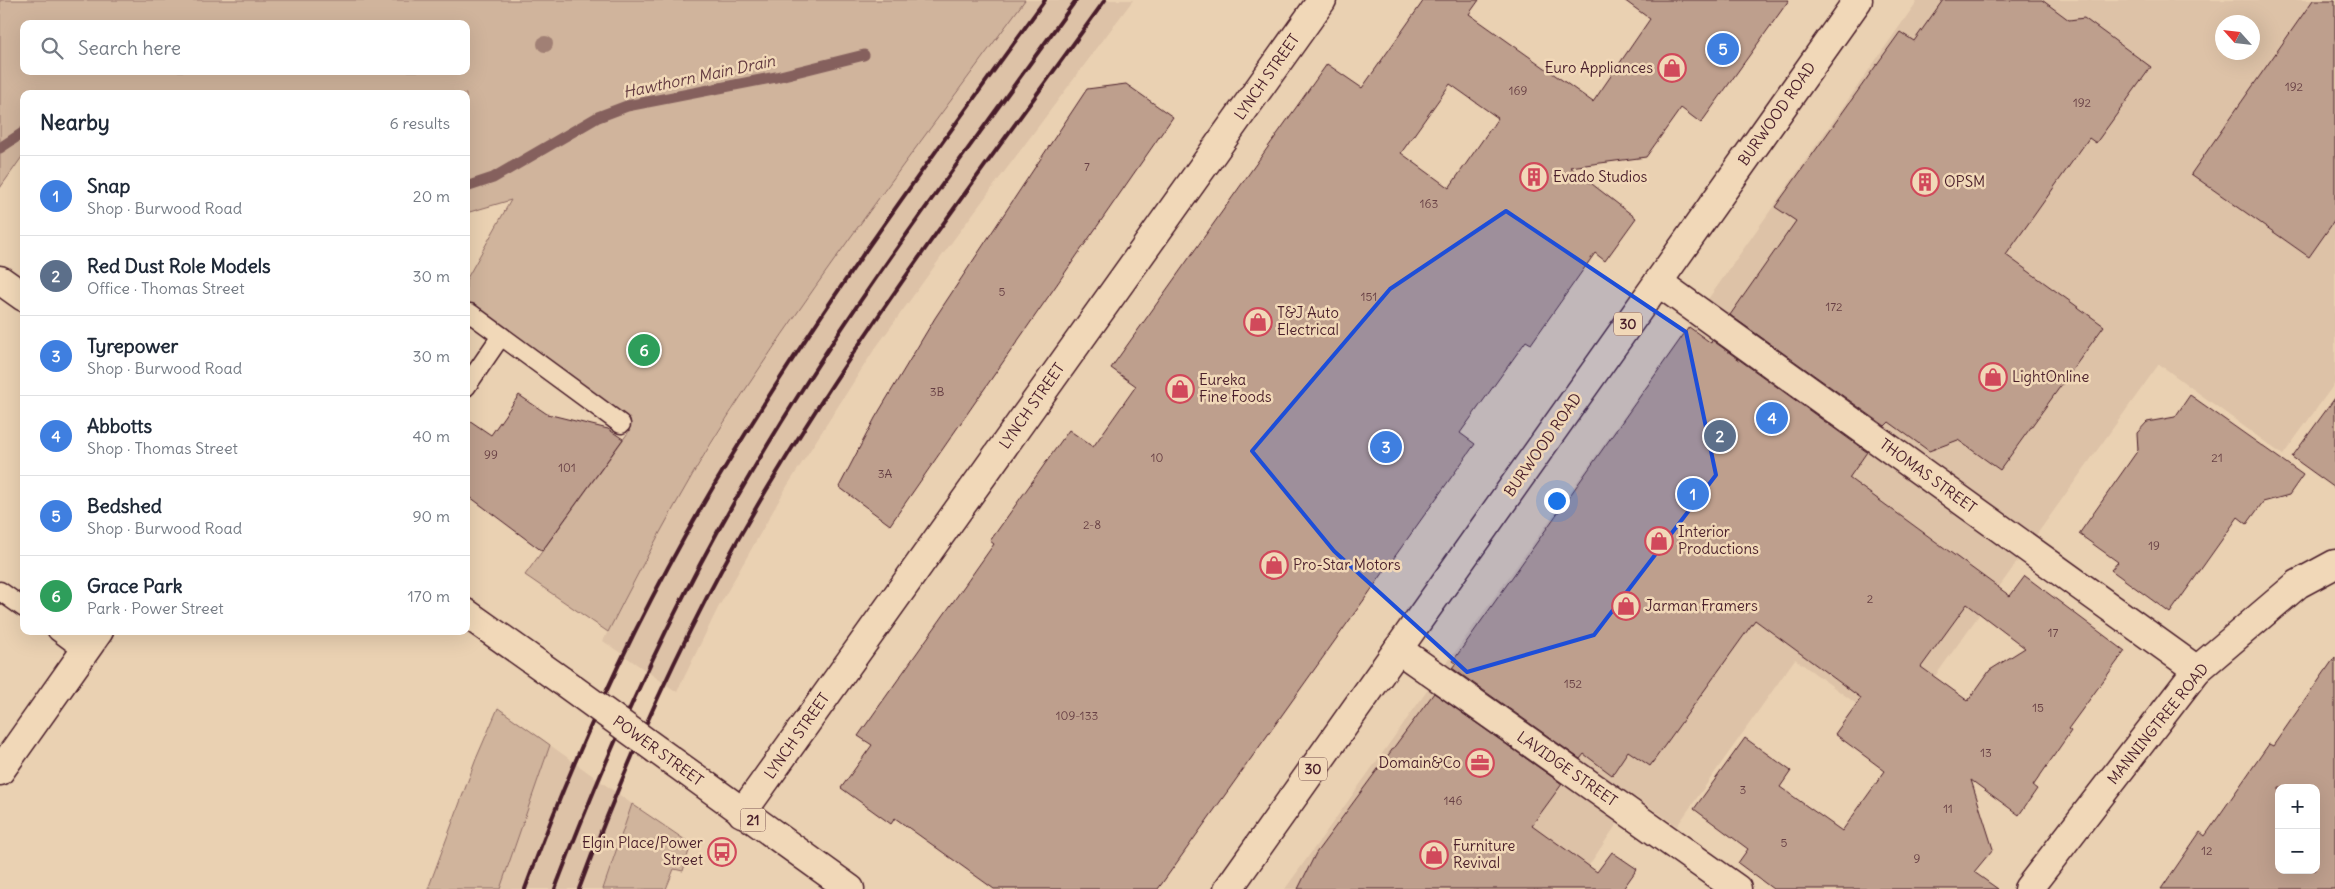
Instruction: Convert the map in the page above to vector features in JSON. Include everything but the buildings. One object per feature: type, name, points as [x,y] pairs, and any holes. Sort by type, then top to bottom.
[{"type":"street","name":"LYNCH STREET","points":[[742,813],[1322,0]]},
{"type":"street","name":"BURWOOD ROAD","points":[[1228,889],[1858,0]]},
{"type":"street","points":[[0,280],[20,294]]},
{"type":"street","name":"THOMAS STREET","points":[[1658,282],[2197,670]]},
{"type":"street","name":"MANNINGTREE ROAD","points":[[2028,889],[2197,670],[2298,584],[2335,564]]},
{"type":"street","name":"POWER STREET","points":[[470,616],[850,889]]},
{"type":"street","points":[[0,771],[92,642]]},
{"type":"street","name":"LAVIDGE STREET","points":[[1398,649],[1737,889]]},
{"type":"lane","points":[[470,313],[621,424]]},
{"type":"lane","points":[[470,381],[501,336]]},
{"type":"lane","points":[[0,591],[20,605]]},
{"type":"lane","points":[[69,635],[92,642]]},
{"type":"highlighted area","points":[[1506,211],[1686,332],[1716,475],[1594,635],[1467,672],[1334,551],[1252,451],[1390,289]]},
{"type":"shaded area","points":[[0,0],[1025,0],[850,238],[729,414],[675,506],[608,632],[525,575],[630,430],[470,318],[470,273],[511,200],[470,212],[470,90],[20,90],[20,160],[0,188]]},
{"type":"shaded area","points":[[1025,0],[1133,0],[957,235],[872,353],[786,488],[718,608],[677,692],[603,641],[664,522],[748,385],[847,240]]},
{"type":"shaded area","points":[[1918,0],[2335,0],[2335,383],[2283,455],[2159,364],[1895,732],[1795,659],[1677,826],[1635,797],[1573,889],[1285,889],[1721,281]]},
{"type":"shaded area","points":[[498,708],[550,745],[500,889],[428,889],[476,759]]},
{"type":"shaded area","points":[[550,745],[632,804],[603,889],[500,889]]},
{"type":"shaded area","points":[[632,804],[691,844],[683,871],[674,869],[666,889],[603,889]]},
{"type":"waterway","name":"Hawthorn Main Drain","points":[[470,186],[493,178],[598,117],[627,106],[776,77],[864,55]]},
{"type":"waterway","name":"Hawthorn Main Drain","points":[[0,148],[20,135]]},
{"type":"railway","points":[[525,889],[569,777],[618,666],[702,506],[769,395],[845,280],[1045,0]]},
{"type":"railway","points":[[555,889],[597,784],[642,680],[692,579],[747,480],[823,356],[864,296],[1076,0]]},
{"type":"railway","points":[[579,889],[621,781],[668,675],[748,521],[855,350],[1105,0]]},
{"type":"place","name":"Bedshed","points":[[1723,49]]},
{"type":"place","name":"Euro Appliances","points":[[1672,68]]},
{"type":"place","name":"Evado Studios","points":[[1534,177]]},
{"type":"place","name":"OPSM","points":[[1925,182]]},
{"type":"place","name":"T&J Auto Electrical","points":[[1258,322]]},
{"type":"place","name":"Grace Park","points":[[644,350]]},
{"type":"place","name":"LightOnline","points":[[1993,377]]},
{"type":"place","name":"Eureka Fine Foods","points":[[1180,389]]},
{"type":"place","name":"Abbotts","points":[[1772,418]]},
{"type":"place","name":"Red Dust Role Models","points":[[1720,436]]},
{"type":"place","name":"Tyrepower","points":[[1386,447]]},
{"type":"place","name":"Snap","points":[[1693,494]]},
{"type":"place","name":"Interior Productions","points":[[1659,541]]},
{"type":"place","name":"Pro-Star Motors","points":[[1274,565]]},
{"type":"place","name":"Jarman Framers","points":[[1626,606]]},
{"type":"place","name":"Domain&Co","points":[[1480,763]]},
{"type":"place","name":"Elgin Place/Power Street","points":[[722,852]]},
{"type":"place","name":"Furniture Revival","points":[[1434,855]]}]
